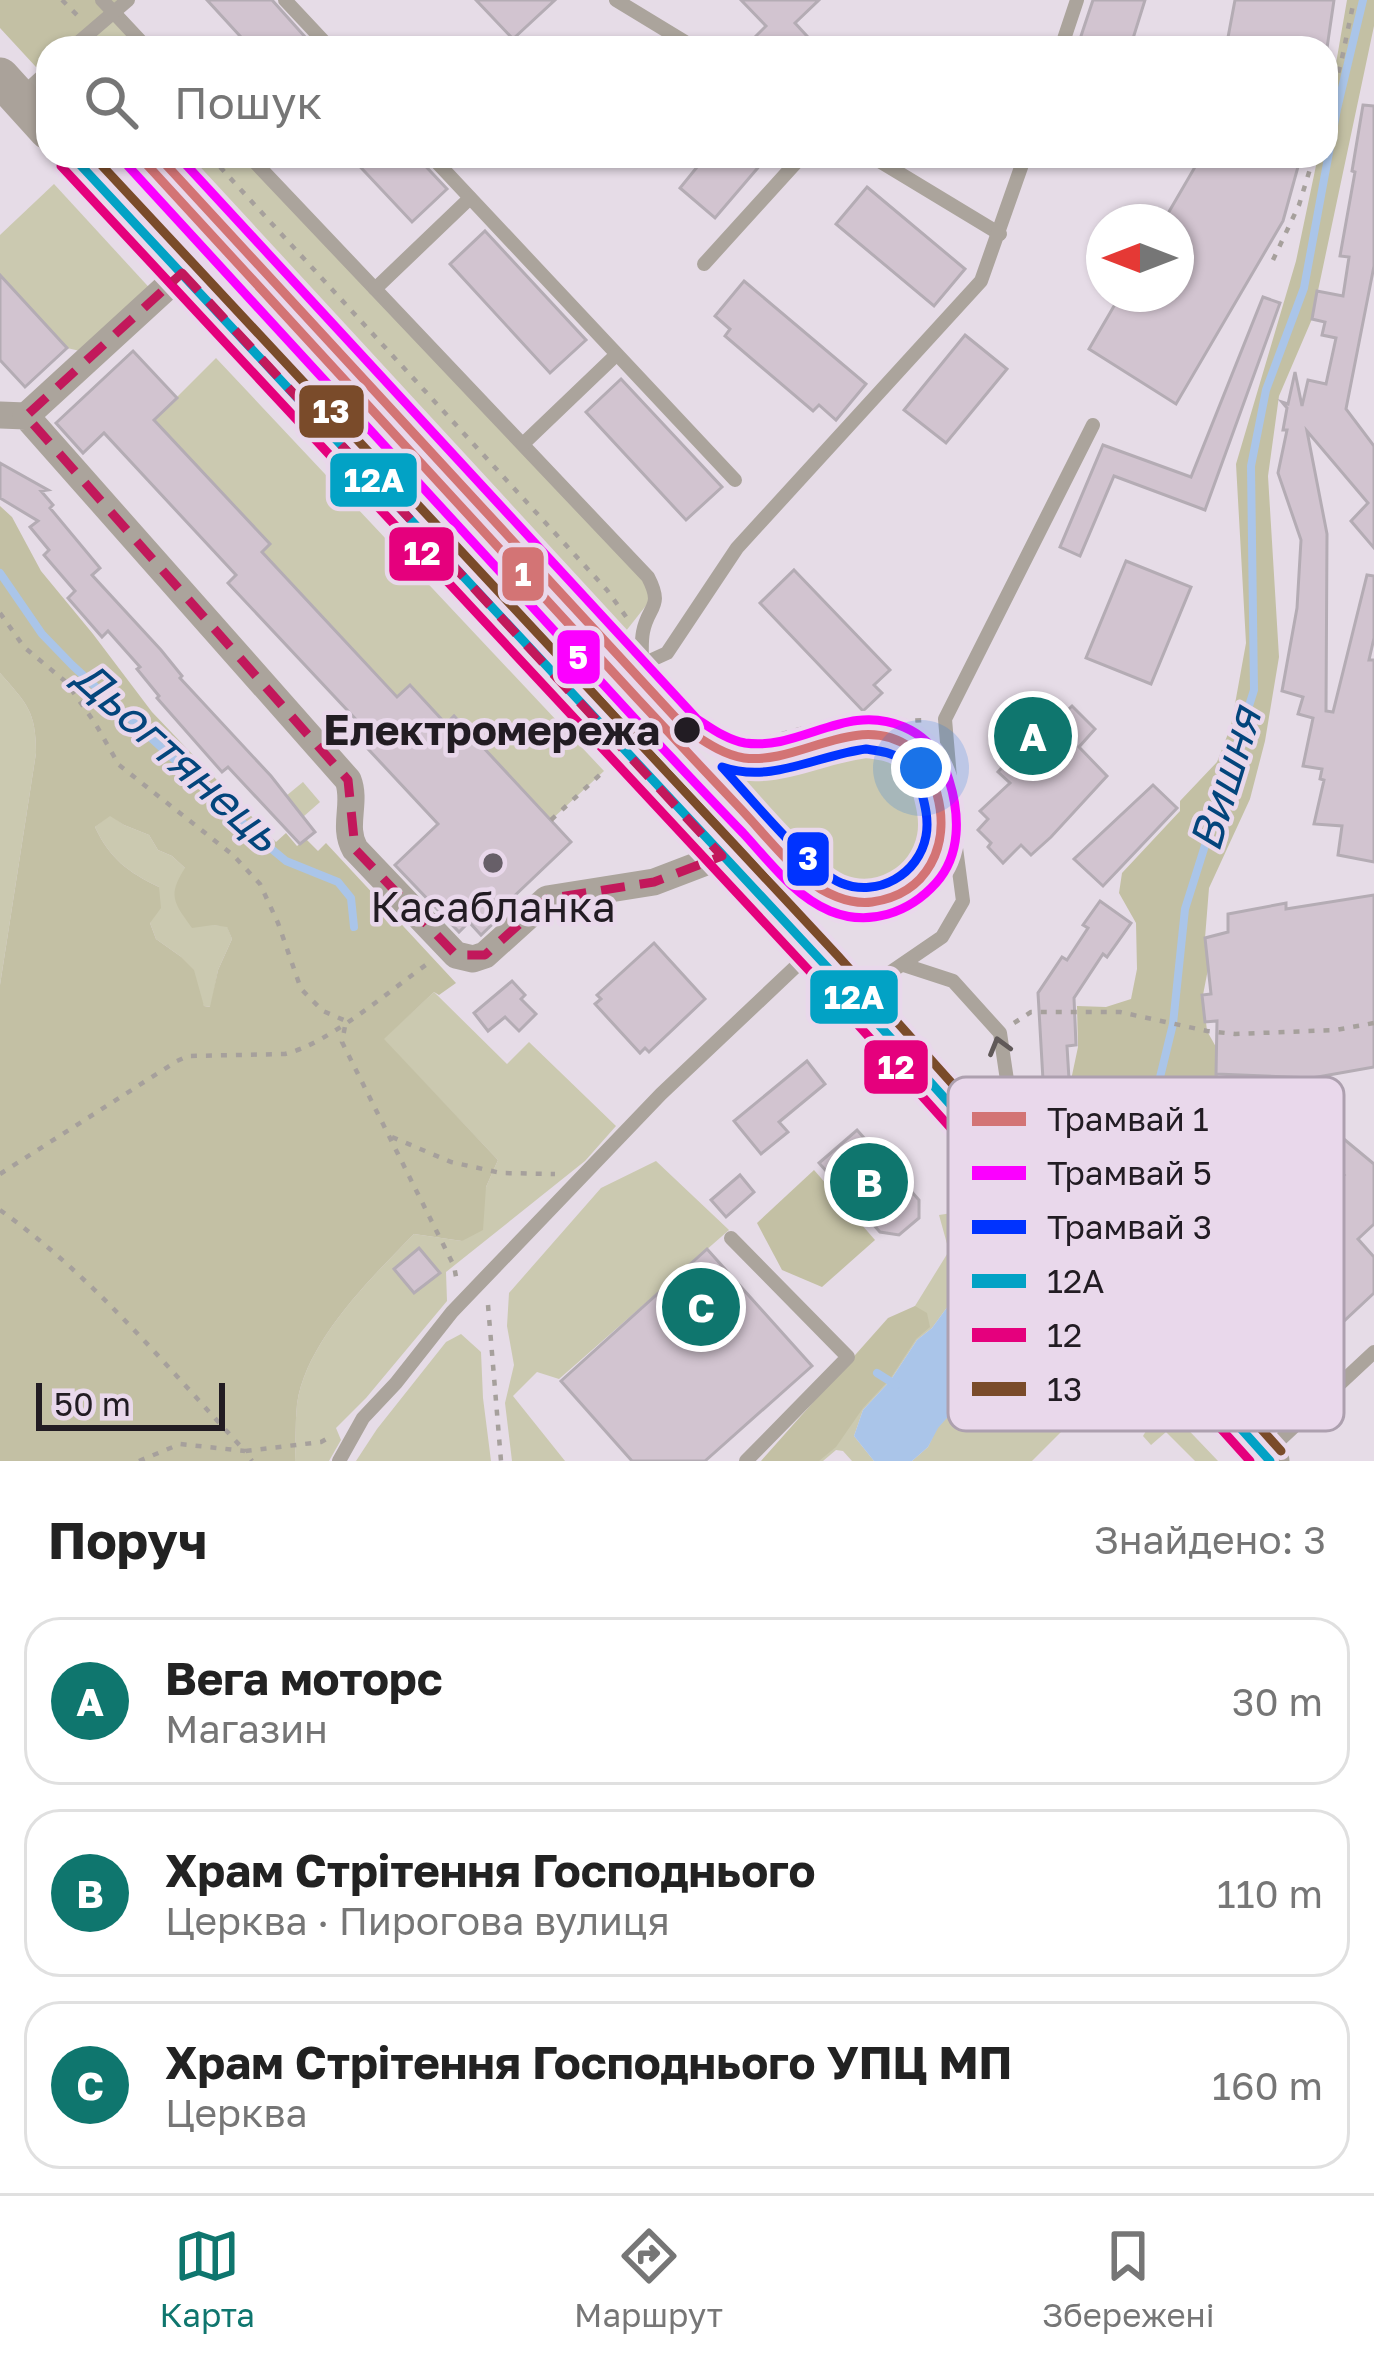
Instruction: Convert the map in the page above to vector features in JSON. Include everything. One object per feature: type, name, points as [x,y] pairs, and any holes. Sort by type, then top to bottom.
[{"type":"main road","points":[[83,168],[948,1102]]},
{"type":"street","points":[[182,274],[13,416],[348,780],[350,840],[449,948],[464,958],[479,958],[547,899],[654,882],[722,856]]},
{"type":"lane","points":[[102,0],[136,36]]},
{"type":"lane","points":[[86,36],[128,0]]},
{"type":"lane","points":[[285,0],[319,36]]},
{"type":"lane","points":[[616,0],[675,36]]},
{"type":"lane","points":[[1065,36],[1077,0]]},
{"type":"lane","points":[[260,168],[648,577],[656,593],[643,629],[638,665]]},
{"type":"lane","points":[[442,168],[735,480]]},
{"type":"lane","points":[[704,265],[791,168]]},
{"type":"lane","points":[[891,168],[1000,234]]},
{"type":"lane","points":[[590,712],[638,665],[667,653],[737,548],[981,280],[1021,168]]},
{"type":"lane","points":[[375,289],[470,198]]},
{"type":"lane","points":[[523,444],[616,355]]},
{"type":"lane","points":[[858,1003],[885,976],[942,937],[963,901],[945,719],[1093,425]]},
{"type":"lane","points":[[339,1461],[363,1418],[452,1312],[661,1094],[812,952]]},
{"type":"lane","points":[[904,965],[953,981],[1000,1034],[1006,1077]]},
{"type":"lane","points":[[731,1238],[848,1357],[746,1461]]},
{"type":"lane","points":[[1344,1377],[1374,1352]]},
{"type":"path","points":[[1338,76],[1354,0]]},
{"type":"path","points":[[220,168],[607,590],[633,626],[638,665],[690,728],[720,746],[749,753],[767,737],[815,725],[945,719]]},
{"type":"path","points":[[1273,260],[1310,168]]},
{"type":"path","points":[[0,613],[24,647],[66,682],[118,765],[233,855],[260,884],[301,989],[323,1011],[346,1021]]},
{"type":"path","points":[[551,820],[604,771]]},
{"type":"path","points":[[0,1174],[188,1056],[285,1054],[310,1046],[449,948]]},
{"type":"path","points":[[1000,1034],[1031,1012],[1120,1012],[1235,1034],[1336,1030],[1374,1023]]},
{"type":"path","points":[[346,1021],[342,1042],[454,1265],[457,1280],[452,1312]]},
{"type":"path","points":[[388,1135],[451,1162],[501,1173],[560,1174],[590,1169]]},
{"type":"path","points":[[0,1210],[84,1278],[252,1461]]},
{"type":"path","points":[[486,1277],[500,1461]]},
{"type":"path","points":[[139,1461],[180,1444],[245,1451],[321,1442],[363,1418]]},
{"type":"highlighted area","points":[[182,273],[722,856],[654,882],[547,899],[485,955],[456,955],[355,849],[348,780],[26,416]]},
{"type":"shaded area","points":[[0,0],[128,0],[84,36],[36,36],[36,67],[0,28]]},
{"type":"shaded area","points":[[1347,0],[1374,0],[1374,26],[1312,319],[1279,396],[1268,476],[1279,657],[1250,799],[1209,888],[1203,995],[1220,1077],[1072,1077],[1078,1047],[1077,1006],[1106,1007],[1131,999],[1137,969],[1136,923],[1119,893],[1122,873],[1180,811],[1180,801],[1217,762],[1231,726],[1246,643],[1236,464],[1296,261],[1315,168],[1338,168],[1338,52]]},
{"type":"shaded area","points":[[114,13],[136,36],[94,36]]},
{"type":"shaded area","points":[[127,168],[260,168],[656,593],[591,669]]},
{"type":"shaded area","points":[[54,184],[156,295],[93,354],[67,348],[0,275],[0,235]]},
{"type":"shaded area","points":[[216,358],[604,771],[551,820],[455,716],[446,724],[411,686],[397,697],[262,552],[269,544],[154,420]]},
{"type":"shaded area","points":[[0,506],[12,517],[41,571],[152,712],[276,842],[286,833],[297,846],[306,839],[318,851],[326,843],[456,983],[439,995],[434,992],[384,1039],[498,1160],[486,1187],[483,1230],[462,1241],[414,1234],[343,1312],[303,1380],[297,1404],[295,1461],[0,1461],[0,985],[36,753],[28,709],[0,673]],"holes":[[[110,816],[149,835],[158,850],[185,868],[175,899],[192,928],[227,927],[232,939],[218,970],[210,1007],[204,1006],[194,970],[156,939],[150,923],[161,908],[159,887],[121,863],[95,827]]]},
{"type":"shaded area","points":[[0,673],[28,709],[36,753],[0,985]]},
{"type":"shaded area","points":[[813,744],[879,749],[909,765],[925,789],[929,816],[922,843],[907,866],[885,882],[857,887],[824,877],[722,773],[733,756],[764,757]]},
{"type":"shaded area","points":[[303,782],[320,802],[287,831],[269,810]]},
{"type":"shaded area","points":[[110,815],[149,835],[158,850],[185,868],[213,925],[227,926],[232,939],[218,970],[211,1007],[204,1006],[180,956],[156,939],[150,923],[159,887],[121,863],[95,827]]},
{"type":"shaded area","points":[[434,992],[507,1064],[529,1042],[616,1126],[585,1161],[446,1272],[447,1301],[336,1428],[341,1440],[329,1461],[295,1461],[297,1404],[303,1380],[327,1334],[414,1234],[462,1241],[498,1160],[383,1039]]},
{"type":"shaded area","points":[[656,1161],[729,1230],[559,1379],[537,1372],[513,1396],[565,1461],[512,1461],[505,1403],[514,1365],[507,1326],[509,1293],[601,1188]]},
{"type":"shaded area","points":[[814,1170],[875,1240],[822,1287],[782,1270],[757,1223]]},
{"type":"shaded area","points":[[948,1214],[948,1247],[939,1215]]},
{"type":"shaded area","points":[[948,1253],[948,1306],[863,1410],[854,1436],[874,1461],[852,1461],[836,1450],[823,1461],[775,1461],[870,1351],[915,1306]]},
{"type":"shaded area","points":[[915,1306],[927,1313],[930,1327],[916,1339],[836,1447],[819,1461],[761,1461],[888,1318]]},
{"type":"shaded area","points":[[461,1334],[481,1352],[491,1461],[356,1461],[446,1342]]},
{"type":"shaded area","points":[[948,1416],[948,1431],[1062,1431],[1032,1461],[912,1461],[928,1447]]},
{"type":"shaded area","points":[[1146,1431],[1189,1431],[1218,1461],[1195,1461],[1166,1432],[1151,1445],[1143,1436]]},
{"type":"water","points":[[948,1306],[948,1417],[912,1461],[874,1461],[854,1436],[863,1410],[890,1381],[917,1340]]},
{"type":"building","points":[[207,0],[272,0],[304,36],[240,36]]},
{"type":"building","points":[[476,0],[555,0],[516,36],[510,36]]},
{"type":"building","points":[[741,0],[819,0],[795,23],[807,36],[756,36],[766,26]]},
{"type":"building","points":[[1093,0],[1145,0],[1134,36],[1081,36]]},
{"type":"building","points":[[1235,0],[1334,0],[1329,36],[1228,36]]},
{"type":"building","points":[[1363,105],[1374,106],[1374,266],[1346,409],[1374,446],[1374,548],[1351,521],[1368,503],[1307,431],[1327,534],[1326,711],[1333,712],[1367,575],[1374,576],[1374,638],[1369,660],[1374,660],[1374,862],[1338,855],[1342,826],[1314,824],[1322,769],[1303,766],[1313,718],[1298,714],[1303,697],[1282,691],[1297,608],[1301,540],[1278,473],[1287,430],[1283,430],[1287,408],[1282,402],[1288,404],[1295,372],[1302,406],[1308,380],[1326,384],[1336,338],[1322,335],[1325,322],[1312,319],[1317,291],[1343,296],[1349,257],[1340,256]]},
{"type":"building","points":[[361,168],[427,168],[447,189],[412,222]]},
{"type":"building","points":[[696,168],[758,168],[715,218],[680,188]]},
{"type":"building","points":[[1194,168],[1298,168],[1283,221],[1176,404],[1089,349],[1111,312],[1194,312],[1194,204],[1173,204]]},
{"type":"building","points":[[867,187],[965,269],[934,306],[836,224]]},
{"type":"building","points":[[485,231],[586,340],[550,373],[450,264]]},
{"type":"building","points":[[0,275],[67,348],[25,387],[0,360]]},
{"type":"building","points":[[744,281],[866,384],[836,420],[819,405],[813,411],[725,336],[730,329],[715,316]]},
{"type":"building","points":[[1263,297],[1280,303],[1205,510],[1114,476],[1080,556],[1060,547],[1103,445],[1191,477]]},
{"type":"building","points":[[965,335],[1007,369],[946,443],[904,410]]},
{"type":"building","points":[[133,351],[177,398],[154,420],[270,544],[262,552],[397,697],[410,685],[446,724],[454,716],[571,842],[481,935],[469,922],[459,932],[395,865],[438,824],[355,735],[363,727],[228,583],[236,575],[104,433],[83,453],[56,423]]},
{"type":"building","points":[[621,379],[722,487],[686,520],[586,412]]},
{"type":"building","points":[[0,463],[48,490],[41,491],[53,505],[50,508],[100,568],[92,575],[315,832],[300,844],[228,767],[222,772],[157,698],[140,667],[108,631],[102,637],[68,598],[75,591],[44,555],[49,550],[30,527],[38,521],[0,498]]},
{"type":"building","points":[[1126,561],[1191,587],[1151,684],[1086,658]]},
{"type":"building","points":[[794,570],[890,670],[874,685],[882,693],[863,711],[760,603]]},
{"type":"building","points":[[1072,706],[1095,729],[1079,747],[1107,776],[1031,855],[1021,845],[1003,863],[978,830],[988,819],[980,811],[1010,783],[998,772],[1013,755],[1014,730],[1028,717],[1057,720]]},
{"type":"building","points":[[1153,785],[1177,808],[1103,886],[1074,859]]},
{"type":"building","points":[[1374,895],[1374,1067],[1318,1077],[1216,1074],[1217,1021],[1205,1022],[1202,995],[1211,994],[1205,938],[1228,932],[1228,914],[1286,903],[1286,909]]},
{"type":"building","points":[[1100,901],[1131,923],[1074,998],[1076,1045],[1067,1046],[1069,1077],[1043,1077],[1038,993],[1062,957],[1067,960],[1088,928],[1083,925]]},
{"type":"building","points":[[654,943],[705,999],[649,1052],[645,1048],[640,1053],[595,1004],[601,999],[597,995]]},
{"type":"building","points":[[512,981],[536,1014],[519,1031],[505,1017],[488,1031],[474,1013]]},
{"type":"building","points":[[807,1061],[825,1084],[779,1122],[788,1132],[761,1154],[734,1121]]},
{"type":"building","points":[[857,1130],[919,1200],[919,1218],[899,1235],[880,1232],[819,1163]]},
{"type":"building","points":[[1344,1139],[1374,1164],[1374,1224],[1358,1239],[1374,1257],[1374,1293],[1344,1321]]},
{"type":"building","points":[[740,1175],[754,1192],[726,1217],[711,1200]]},
{"type":"building","points":[[419,1248],[440,1273],[414,1293],[394,1269]]},
{"type":"building","points":[[707,1249],[812,1366],[705,1461],[632,1461],[561,1381]]},
{"type":"waterway","name":"Вишня","points":[[1338,105],[1363,0]]},
{"type":"waterway","name":"Вишня","points":[[1160,1077],[1173,1024],[1185,909],[1254,690],[1251,466],[1266,390],[1304,288],[1326,168]]},
{"type":"waterway","name":"Дьогтянець","points":[[0,573],[42,634],[72,665],[268,846],[286,861],[338,882],[351,898],[354,927]]},
{"type":"waterway","points":[[877,1373],[896,1385]]},
{"type":"tram line","name":"5","points":[[130,168],[793,887],[830,911],[859,918],[901,909],[936,883],[950,860],[956,821],[946,771],[926,742],[904,727],[862,720],[765,744],[745,743],[697,719],[189,168]]},
{"type":"tram line","name":"1","points":[[150,168],[797,870],[828,893],[863,902],[891,897],[921,878],[937,848],[941,813],[931,775],[916,752],[891,738],[870,735],[765,758],[744,758],[721,751],[687,730],[169,168]]},
{"type":"tram line","name":"3","points":[[866,749],[893,755],[908,765],[921,790],[927,824],[922,850],[906,872],[869,887],[841,883],[812,863],[722,767],[777,770],[866,749]]},
{"type":"transit line","name":"12","points":[[63,168],[948,1125]]},
{"type":"transit line","name":"12А","points":[[83,168],[948,1102]]},
{"type":"transit line","name":"13","points":[[104,168],[948,1079]]},
{"type":"transit line","name":"12","points":[[1223,1431],[1250,1461]]},
{"type":"transit line","name":"12А","points":[[1243,1431],[1270,1461]]},
{"type":"transit line","name":"13","points":[[1263,1431],[1281,1451]]},
{"type":"place","name":"Електромережа","points":[[687,730]]},
{"type":"place","name":"Вега моторс","points":[[1033,736]]},
{"type":"place","name":"Касабланка","points":[[493,863]]},
{"type":"place","name":"Храм Стрітення Господнього","points":[[869,1182]]},
{"type":"place","name":"Храм Стрітення Господнього УПЦ МП","points":[[701,1307]]}]
